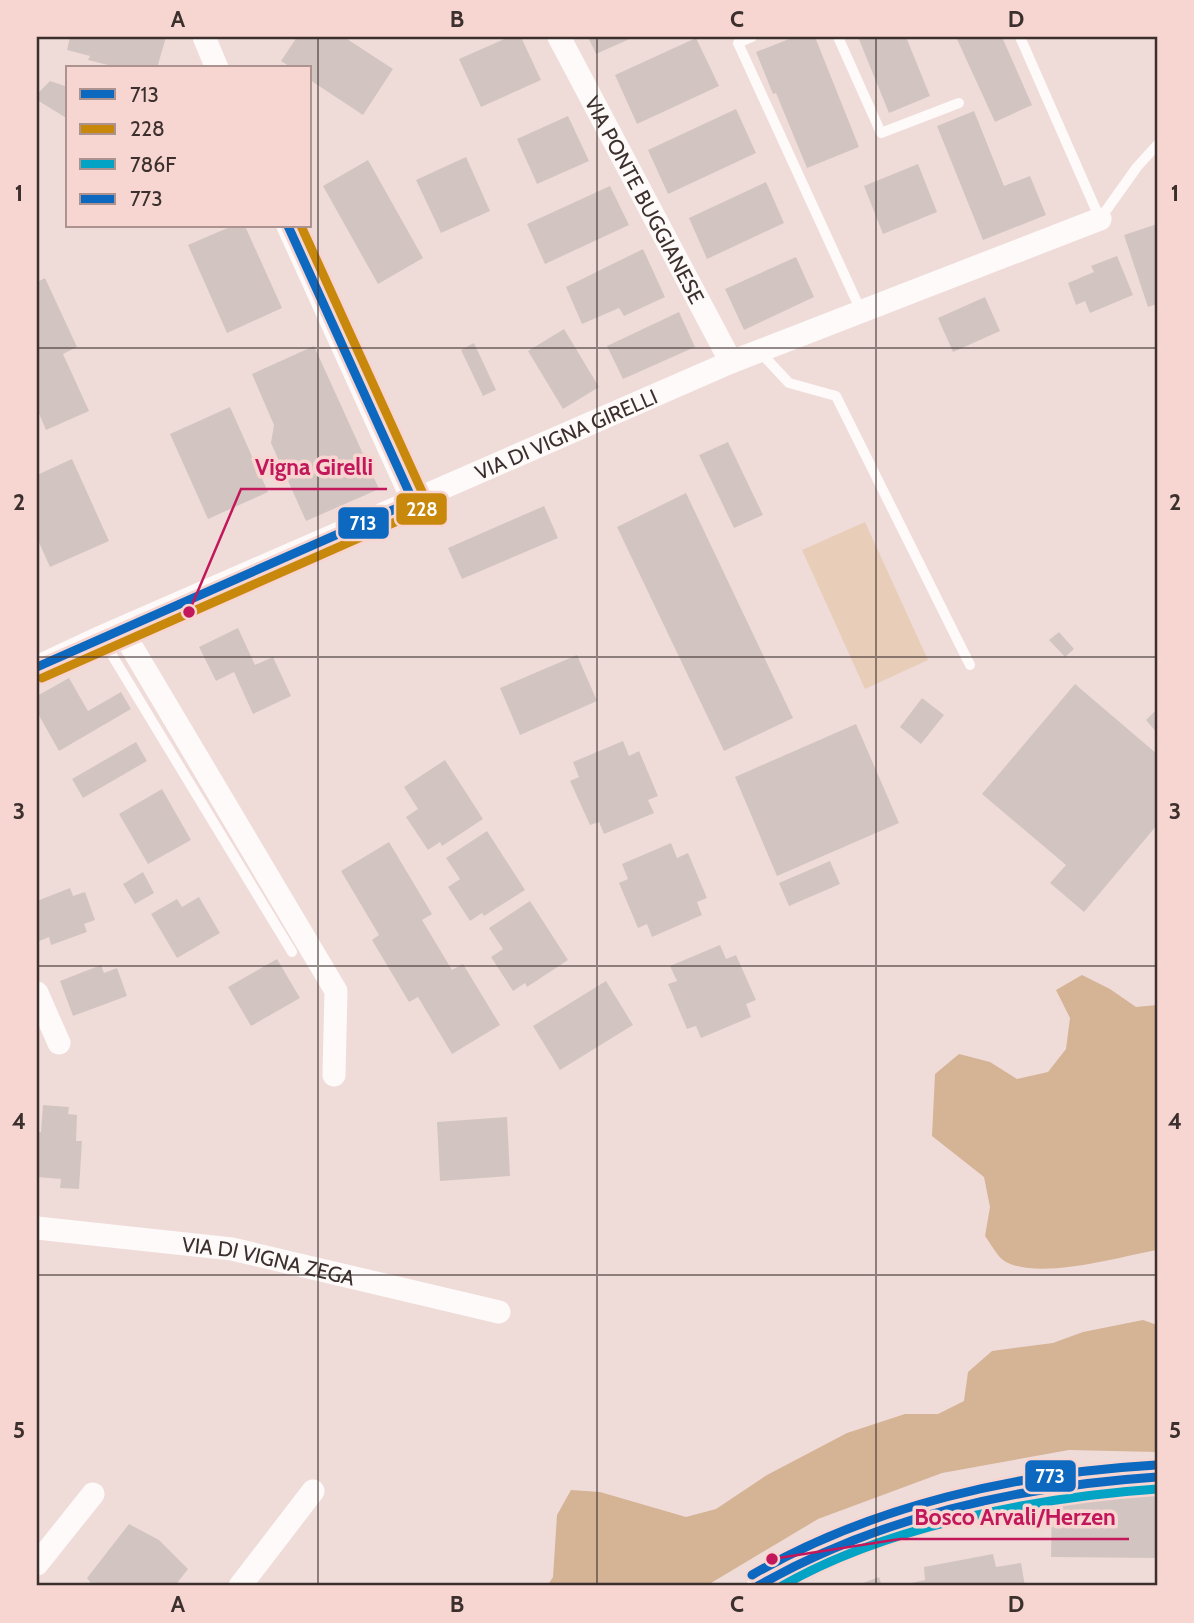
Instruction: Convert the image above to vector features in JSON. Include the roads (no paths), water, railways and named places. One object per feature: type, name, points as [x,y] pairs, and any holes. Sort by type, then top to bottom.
[{"type":"street","points":[[204,37],[216,66]]},
{"type":"street","name":"VIA PONTE BUGGIANESE","points":[[559,37],[731,362]]},
{"type":"street","name":"VIA DI VIGNA GIRELLI","points":[[37,667],[731,362],[1100,219]]},
{"type":"street","points":[[289,228],[413,501]]},
{"type":"street","points":[[111,633],[336,991],[334,1075]]},
{"type":"street","points":[[37,993],[59,1043]]},
{"type":"street","name":"VIA DI VIGNA ZEGA","points":[[37,1228],[232,1249],[499,1312]]},
{"type":"street","points":[[758,1586],[830,1547],[909,1520],[1030,1492],[1157,1477]]},
{"type":"street","points":[[240,1586],[313,1491]]},
{"type":"street","points":[[37,1564],[93,1494]]},
{"type":"lane","points":[[752,37],[738,43],[861,311]]},
{"type":"lane","points":[[838,37],[881,133],[959,103]]},
{"type":"lane","points":[[1020,37],[1100,219]]},
{"type":"lane","points":[[1100,219],[1137,167],[1157,145]]},
{"type":"lane","points":[[759,351],[789,383],[836,396],[970,665]]},
{"type":"lane","points":[[111,633],[292,952]]},
{"type":"place","name":"Vigna Girelli","points":[[189,612]]},
{"type":"place","name":"Bosco Arvali/Herzen","points":[[772,1559]]}]
